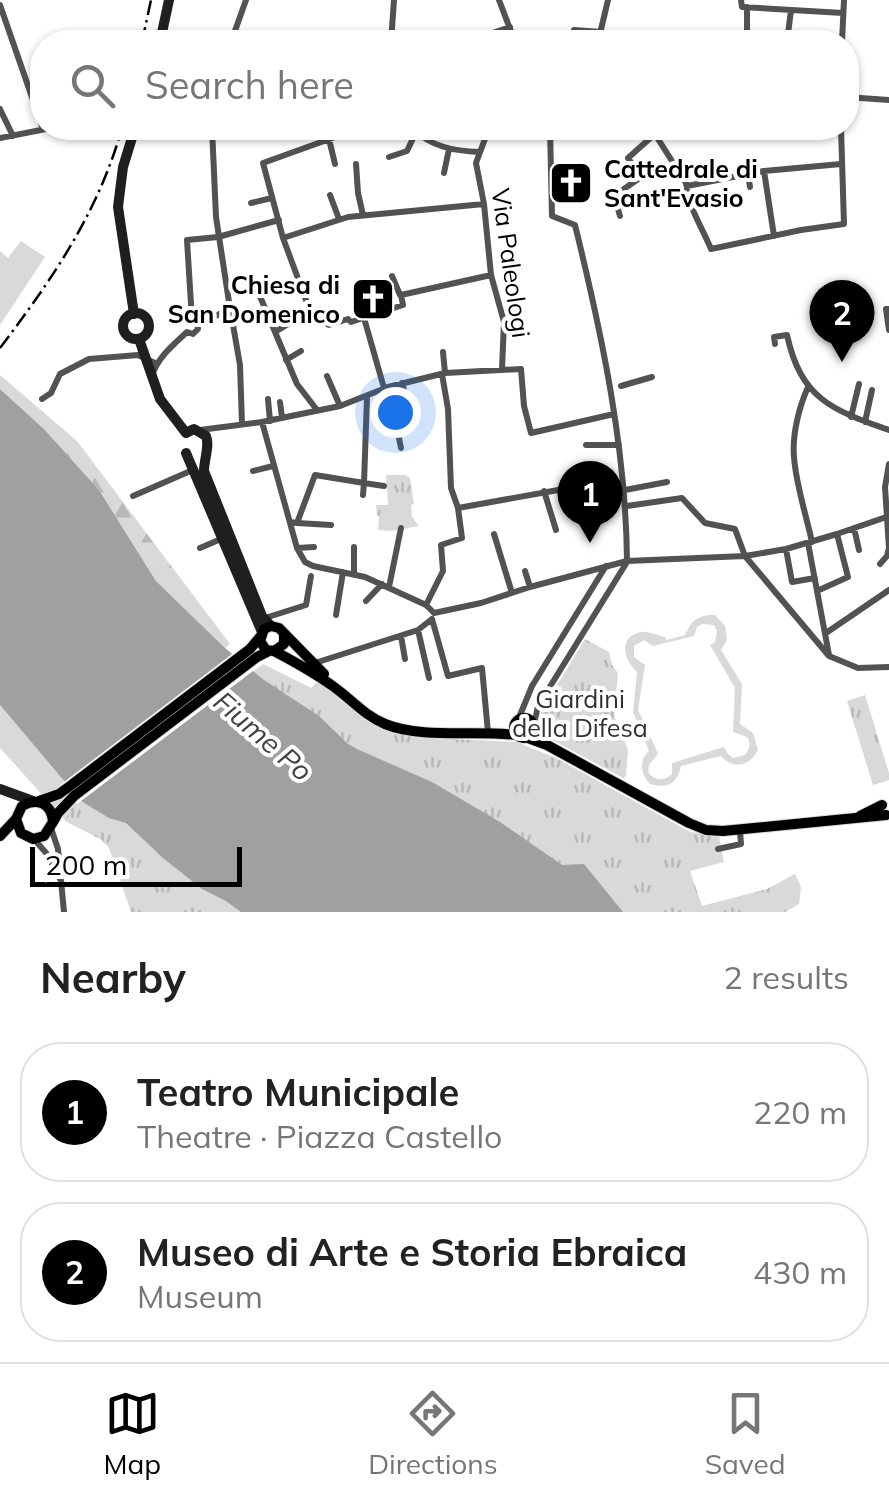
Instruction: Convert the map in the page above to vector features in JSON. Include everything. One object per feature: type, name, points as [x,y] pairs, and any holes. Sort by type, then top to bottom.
[{"type":"main road","points":[[163,30],[169,0]]},
{"type":"main road","points":[[131,140],[118,207],[134,314]]},
{"type":"main road","points":[[134,314],[141,314],[148,322],[148,332],[139,339],[124,331],[125,320],[134,314]]},
{"type":"main road","points":[[139,339],[160,399],[186,433]]},
{"type":"main road","points":[[0,838],[44,836],[74,796],[254,653],[264,629],[181,443],[186,433],[198,430],[207,444],[204,471],[264,629],[261,644],[311,670],[387,725],[431,732],[530,728]]},
{"type":"main road","points":[[186,454],[200,455],[207,444]]},
{"type":"main road","points":[[264,629],[279,628],[339,690]]},
{"type":"main road","points":[[0,838],[22,806],[70,786],[254,653],[272,651],[284,644],[284,635]]},
{"type":"main road","points":[[490,732],[527,718],[530,728],[547,745],[689,823],[714,831],[856,818],[886,808]]},
{"type":"main road","points":[[517,721],[514,728],[530,728]]},
{"type":"main road","points":[[3,790],[40,800],[50,809],[54,821]]},
{"type":"main road","points":[[3,790],[16,815],[17,826],[30,838]]},
{"type":"street","points":[[235,30],[246,0]]},
{"type":"street","points":[[392,30],[394,0]]},
{"type":"street","points":[[499,0],[511,30]]},
{"type":"street","points":[[600,30],[608,0]]},
{"type":"street","points":[[842,30],[844,0]]},
{"type":"street","points":[[0,5],[30,84]]},
{"type":"street","points":[[746,30],[743,5],[843,13]]},
{"type":"street","points":[[788,30],[791,10]]},
{"type":"street","points":[[499,30],[510,26]]},
{"type":"street","points":[[859,97],[889,100]]},
{"type":"street","points":[[0,109],[13,136]]},
{"type":"street","points":[[0,138],[30,132]]},
{"type":"street","points":[[213,140],[218,238],[240,365],[242,424]]},
{"type":"street","points":[[326,140],[263,162],[283,238],[311,310],[329,324],[348,319],[351,322],[401,306],[401,295],[392,276]]},
{"type":"street","points":[[329,140],[335,164]]},
{"type":"street","points":[[389,156],[407,152],[411,140]]},
{"type":"street","points":[[429,140],[453,150],[480,152],[485,140]]},
{"type":"street","points":[[530,728],[544,696],[627,561],[625,490],[594,298],[576,225],[552,216],[550,140]]},
{"type":"street","points":[[620,216],[614,196],[640,177],[628,158],[644,140]]},
{"type":"street","points":[[659,140],[687,186],[695,218],[711,249],[844,224],[841,140]]},
{"type":"street","points":[[444,172],[453,150]]},
{"type":"street","name":"Via Paleologi","points":[[480,152],[476,163],[491,275],[504,322],[502,369]]},
{"type":"street","points":[[356,164],[363,215]]},
{"type":"street","points":[[687,186],[764,171],[841,164]]},
{"type":"street","points":[[764,171],[774,236]]},
{"type":"street","points":[[748,174],[750,187]]},
{"type":"street","points":[[330,195],[339,219]]},
{"type":"street","points":[[251,203],[272,198]]},
{"type":"street","points":[[283,238],[339,219],[484,204]]},
{"type":"street","points":[[153,382],[152,374],[168,349],[186,332],[195,333],[198,329],[187,240],[218,238],[279,220]]},
{"type":"street","points":[[401,295],[491,275]]},
{"type":"street","points":[[259,294],[297,384],[317,410]]},
{"type":"street","points":[[194,321],[219,315],[229,302]]},
{"type":"street","points":[[889,309],[889,330]]},
{"type":"street","points":[[275,332],[311,310]]},
{"type":"street","points":[[364,318],[387,389]]},
{"type":"street","points":[[775,344],[774,338],[786,335],[808,388],[831,406],[889,430]]},
{"type":"street","points":[[286,360],[301,351]]},
{"type":"street","points":[[426,605],[444,571],[440,544],[462,538],[451,488],[443,352]]},
{"type":"street","points":[[42,399],[51,393],[60,374],[89,359],[138,354],[157,364]]},
{"type":"street","points":[[198,430],[266,422],[340,406],[443,373],[502,369],[521,369],[531,432],[614,414]]},
{"type":"street","points":[[327,376],[340,406]]},
{"type":"street","points":[[622,386],[652,378]]},
{"type":"street","points":[[402,383],[412,421]]},
{"type":"street","points":[[851,417],[859,384]]},
{"type":"street","points":[[808,388],[796,429],[794,455],[829,656]]},
{"type":"street","points":[[865,422],[872,390]]},
{"type":"street","points":[[363,495],[367,396]]},
{"type":"street","points":[[264,629],[306,605],[312,571],[297,548],[294,522],[273,466],[266,422],[268,399]]},
{"type":"street","points":[[280,402],[282,418]]},
{"type":"street","points":[[392,403],[401,448]]},
{"type":"street","points":[[207,444],[224,429]]},
{"type":"street","points":[[586,445],[619,445]]},
{"type":"street","points":[[880,564],[888,548],[889,464]]},
{"type":"street","points":[[253,472],[273,466]]},
{"type":"street","points":[[133,496],[194,469]]},
{"type":"street","points":[[294,522],[315,476],[384,486]]},
{"type":"street","points":[[458,508],[600,484],[625,490],[667,482]]},
{"type":"street","points":[[641,486],[643,504]]},
{"type":"street","points":[[544,491],[556,530]]},
{"type":"street","points":[[626,506],[682,498],[705,523],[736,529],[745,556],[829,656],[850,666],[889,667]]},
{"type":"street","points":[[318,662],[418,630],[433,616],[606,565],[745,556],[810,543],[887,516]]},
{"type":"street","points":[[294,522],[331,525]]},
{"type":"street","points":[[366,601],[385,586],[401,528]]},
{"type":"street","points":[[854,528],[859,550]]},
{"type":"street","points":[[494,534],[512,593]]},
{"type":"street","points":[[817,590],[848,577],[836,534]]},
{"type":"street","points":[[200,548],[222,538]]},
{"type":"street","points":[[354,547],[354,573]]},
{"type":"street","points":[[297,548],[314,548]]},
{"type":"street","points":[[786,548],[792,582],[814,578]]},
{"type":"street","points":[[517,721],[532,686],[606,565]]},
{"type":"street","points":[[312,571],[354,573],[426,605],[433,616],[448,676],[482,668],[490,732]]},
{"type":"street","points":[[526,571],[530,587]]},
{"type":"street","points":[[336,615],[344,572]]},
{"type":"street","points":[[826,633],[889,590]]},
{"type":"street","points":[[418,630],[429,678]]},
{"type":"street","points":[[402,636],[405,659]]},
{"type":"street","points":[[54,821],[64,912]]},
{"type":"street","points":[[718,848],[741,844],[740,829]]},
{"type":"street","points":[[30,838],[47,854],[62,883]]},
{"type":"green space","points":[[21,241],[45,257],[0,325],[0,251],[8,258]]},
{"type":"green space","points":[[0,375],[77,441],[230,644],[225,648],[156,581],[99,490],[44,429],[0,389]]},
{"type":"green space","points":[[386,475],[410,478],[412,517],[419,526],[378,530],[376,505],[388,505]]},
{"type":"green space","points":[[715,615],[725,626],[727,640],[721,650],[742,684],[740,724],[753,733],[758,750],[751,760],[741,764],[721,756],[681,766],[677,777],[667,785],[650,784],[642,768],[649,751],[633,712],[637,672],[626,655],[626,644],[641,632],[666,640],[685,635],[694,621]],"holes":[[[702,624],[714,625],[715,642],[710,645],[735,688],[733,732],[747,737],[749,748],[745,755],[733,758],[724,747],[672,763],[672,774],[664,779],[655,778],[649,774],[649,767],[658,753],[638,710],[645,665],[634,657],[634,646],[644,640],[653,646],[694,636]]]},
{"type":"green space","name":"Giardini della Difesa","points":[[585,639],[609,652],[618,673],[614,715],[628,750],[623,778],[545,736],[540,727],[541,712]]},
{"type":"green space","points":[[263,664],[311,688],[320,679],[369,721],[386,730],[431,738],[517,742],[558,759],[690,832],[719,836],[724,862],[690,871],[702,906],[767,889],[795,874],[801,887],[799,904],[785,912],[131,912],[109,848],[102,840],[65,821],[70,810]]},
{"type":"green space","points":[[865,695],[889,773],[889,780],[873,785],[847,701]]},
{"type":"green space","points":[[0,705],[81,801],[126,823],[201,889],[241,912],[132,912],[109,847],[65,820],[0,748]]},
{"type":"water","name":"Fiume Po","points":[[0,389],[44,429],[99,490],[156,581],[225,648],[264,680],[319,716],[348,744],[432,782],[562,865],[584,864],[623,912],[241,912],[202,889],[126,823],[81,801],[0,705]]},
{"type":"pier","points":[[236,651],[257,668],[77,804],[60,785]]},
{"type":"railway","points":[[145,30],[151,0]]},
{"type":"railway","points":[[0,348],[72,244],[118,140]]},
{"type":"place","name":"Cattedrale di Sant'Evasio","points":[[571,183]]},
{"type":"place","name":"Chiesa di San Domenico","points":[[373,299]]},
{"type":"place","name":"Museo di Arte e Storia Ebraica","points":[[842,362]]},
{"type":"place","name":"Teatro Municipale","points":[[590,543]]}]
